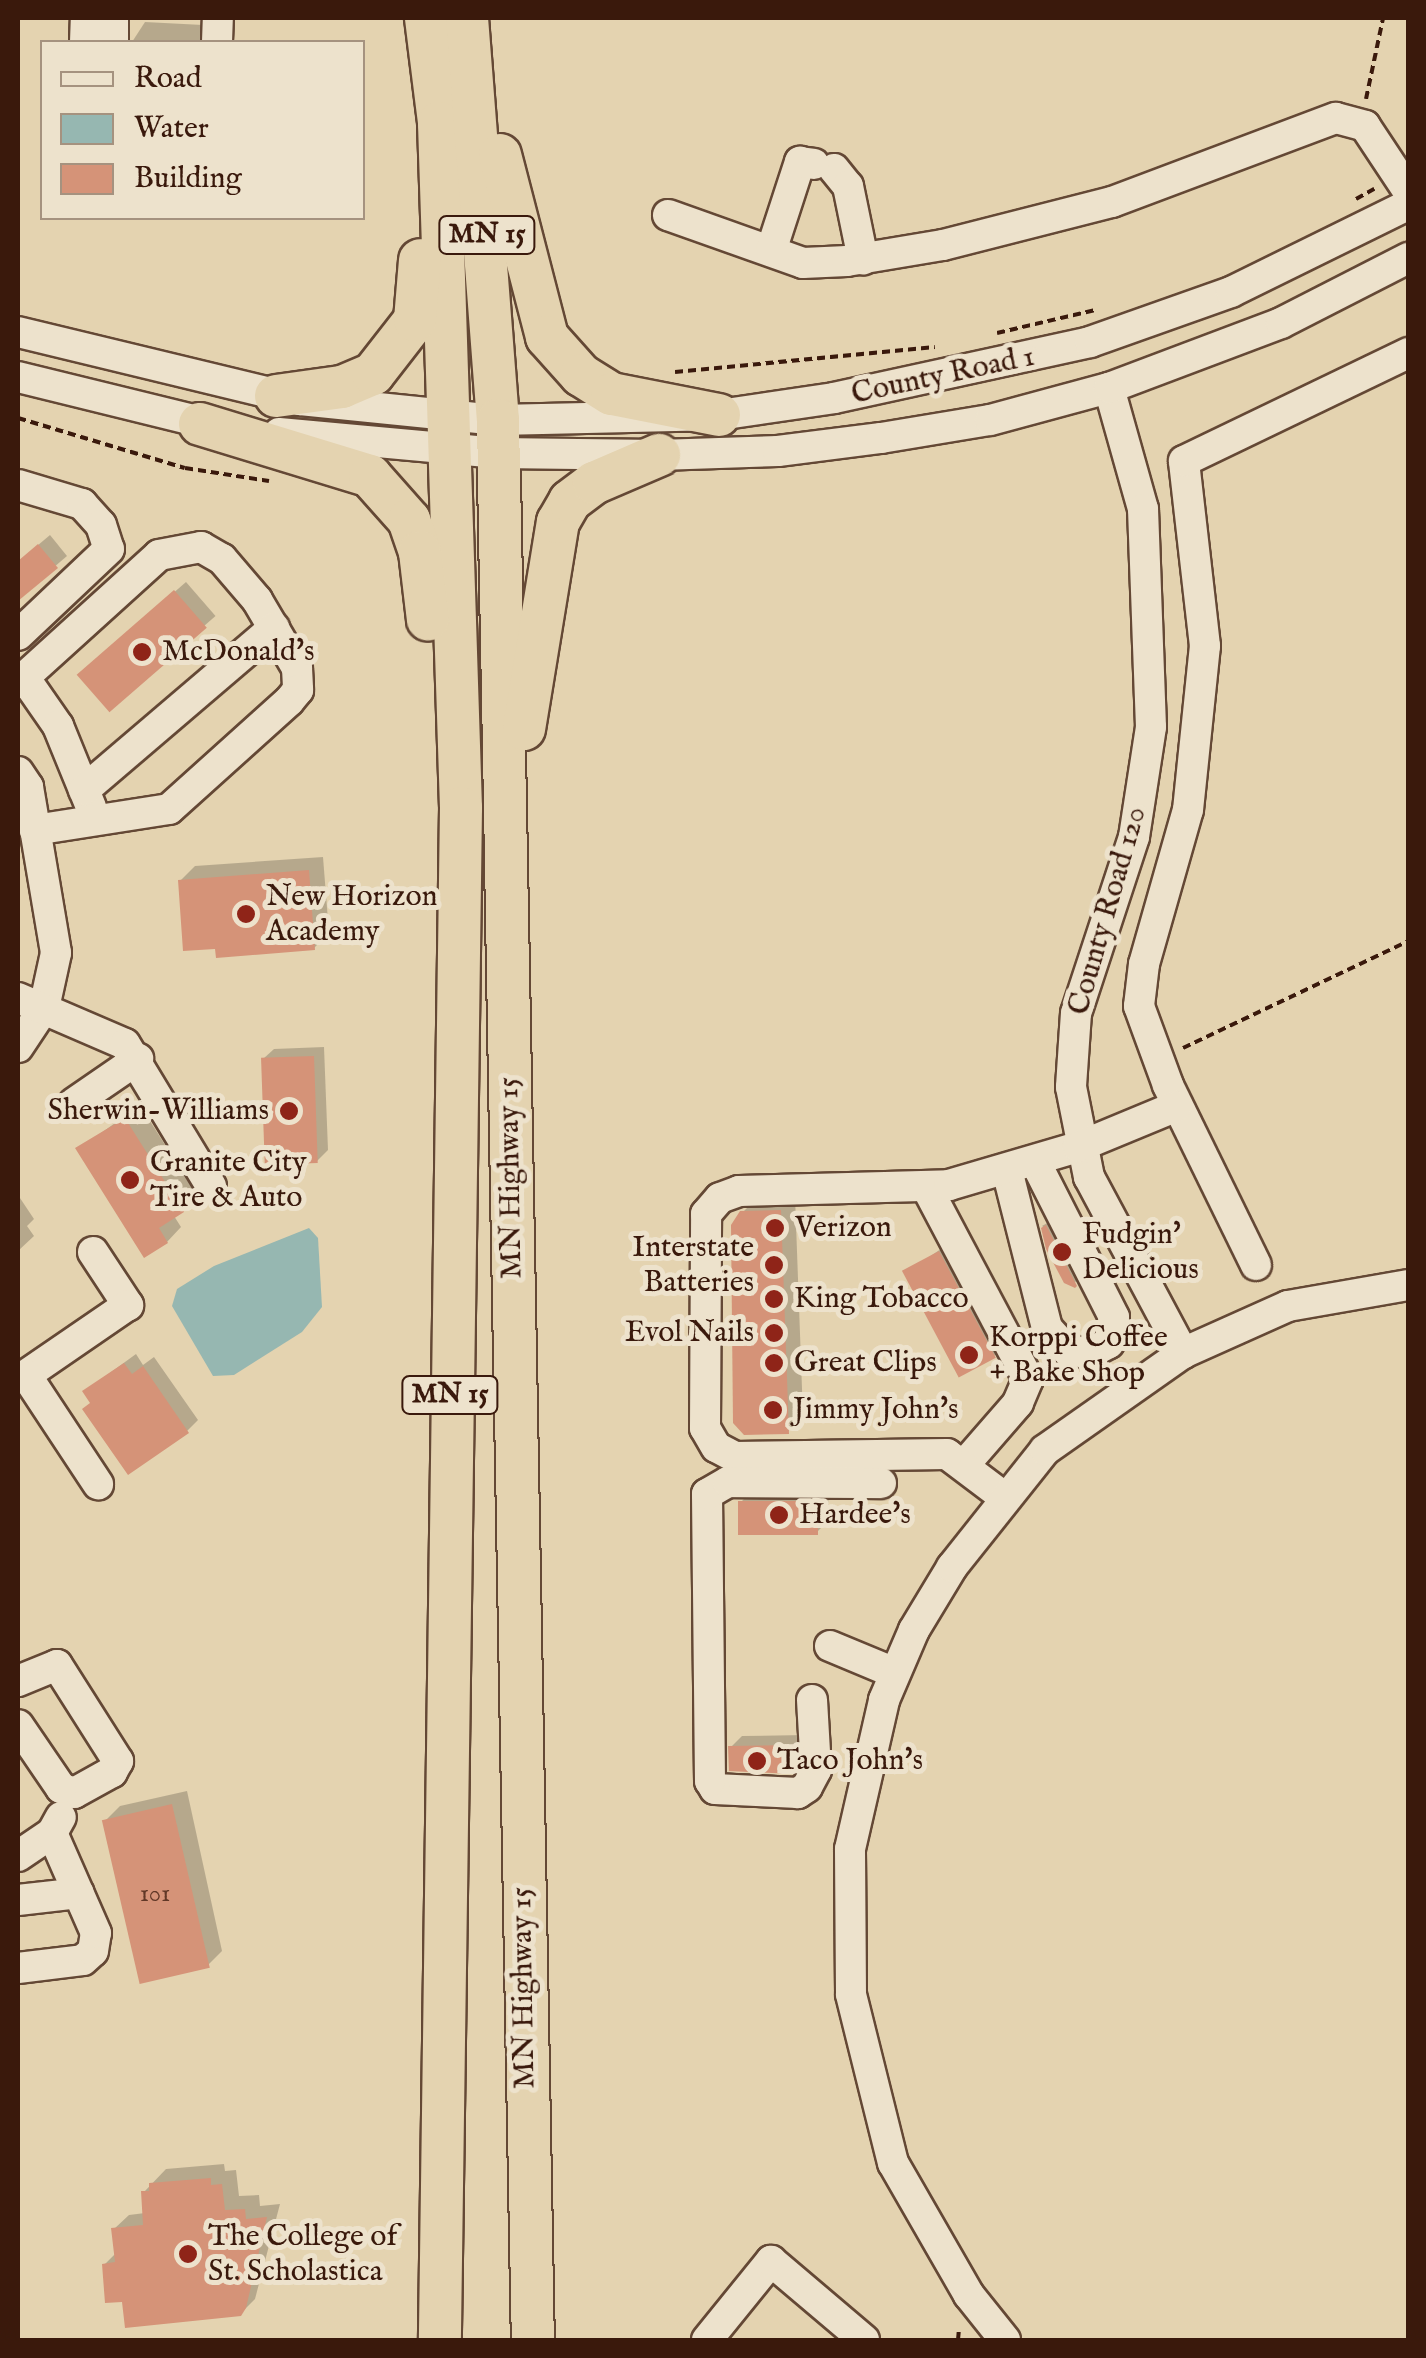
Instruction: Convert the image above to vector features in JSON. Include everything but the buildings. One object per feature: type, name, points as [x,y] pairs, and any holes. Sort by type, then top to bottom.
[{"type":"highway","name":"MN Highway 15","points":[[426,18],[453,70],[498,436],[508,818],[514,1513],[533,2340]]},
{"type":"highway","name":"MN Highway 15","points":[[440,2340],[459,896],[448,432],[453,70],[467,18]]},
{"type":"highway","points":[[276,396],[342,386],[373,374],[415,320],[420,268],[414,160],[453,70]]},
{"type":"highway","points":[[453,70],[548,337],[581,376],[612,394],[720,414]]},
{"type":"highway","points":[[200,424],[370,476],[409,520],[420,552],[459,896]]},
{"type":"highway","points":[[508,818],[558,522],[570,501],[594,484],[660,455]]},
{"type":"street","points":[[668,215],[803,263],[863,258],[1112,202],[1316,122],[1357,122],[1382,144],[1404,182]]},
{"type":"street","points":[[771,251],[800,162],[824,167],[848,186],[863,258]]},
{"type":"street","name":"County Road 1","points":[[498,436],[720,414],[834,398],[1090,342],[1231,292],[1408,205]]},
{"type":"street","name":"County Road 1","points":[[448,432],[660,455],[778,451],[990,420],[1110,388],[1281,323],[1408,258]]},
{"type":"street","points":[[18,332],[276,396],[448,432]]},
{"type":"street","points":[[1256,1266],[1143,1030],[1139,984],[1188,810],[1206,646],[1184,460],[1408,353]]},
{"type":"street","points":[[18,377],[200,424],[448,432]]},
{"type":"street","name":"County Road 120","points":[[1110,388],[1146,536],[1152,726],[1134,837],[1076,1014],[1070,1086],[1078,1147],[1183,1353]]},
{"type":"street","points":[[18,486],[82,504],[101,525],[109,549],[18,636]]},
{"type":"street","points":[[35,830],[169,810],[298,690],[297,668],[274,628],[222,559],[201,547],[159,555],[21,680],[58,726],[96,820]]},
{"type":"street","points":[[84,790],[274,628]]},
{"type":"street","points":[[1152,726],[1198,730]]},
{"type":"street","points":[[18,772],[28,787],[56,952],[31,1003],[18,1047]]},
{"type":"street","points":[[31,1003],[108,1033],[138,1059],[212,1186]]},
{"type":"street","points":[[74,1103],[138,1059]]},
{"type":"street","points":[[1004,1497],[965,1464],[928,1452],[735,1457],[716,1448],[704,1428],[703,1226],[711,1204],[739,1192],[927,1188],[1078,1147],[1172,1095]]},
{"type":"street","points":[[1021,1165],[1114,1316],[1114,1336],[1100,1350],[1068,1351],[1047,1328],[1021,1165]]},
{"type":"street","points":[[927,1188],[1028,1379],[1018,1402],[965,1464]]},
{"type":"street","points":[[93,1252],[128,1305],[26,1375],[98,1484]]},
{"type":"street","points":[[994,2336],[894,2164],[851,1994],[850,1849],[863,1775],[895,1674],[952,1567],[1045,1450],[1183,1353],[1288,1306],[1408,1284]]},
{"type":"street","points":[[812,1700],[816,1770],[807,1787],[798,1793],[715,1789],[708,1640],[708,1494],[714,1486],[881,1483]]},
{"type":"street","points":[[830,1646],[895,1674]]},
{"type":"street","points":[[18,1856],[52,1833],[74,1792],[112,1772],[118,1760],[56,1665],[23,1666]]},
{"type":"street","points":[[18,1725],[61,1788],[74,1792]]},
{"type":"street","points":[[18,1968],[83,1960],[93,1951],[96,1934],[52,1833]]},
{"type":"street","points":[[18,1900],[78,1893]]},
{"type":"street","points":[[707,2340],[771,2261],[864,2340]]},
{"type":"path","points":[[1357,122],[1383,18]]},
{"type":"path","points":[[1349,202],[1404,182]]},
{"type":"path","points":[[990,334],[1114,306]]},
{"type":"path","points":[[662,371],[938,347]]},
{"type":"path","points":[[18,418],[184,468],[280,482]]},
{"type":"path","points":[[1172,1095],[1186,1076],[1182,1047],[1408,941]]},
{"type":"path","points":[[956,2313],[958,2340]]},
{"type":"water","points":[[309,1228],[318,1238],[322,1307],[302,1332],[234,1375],[213,1376],[172,1306],[177,1289],[214,1266]]},
{"type":"place","name":"McDonald's","points":[[142,652]]},
{"type":"place","name":"New Horizon Academy","points":[[246,914]]},
{"type":"place","name":"Sherwin-Williams","points":[[289,1111]]},
{"type":"place","name":"Granite City Tire & Auto","points":[[130,1180]]},
{"type":"place","name":"Verizon","points":[[775,1228]]},
{"type":"place","name":"Fudgin' Delicious","points":[[1062,1252]]},
{"type":"place","name":"Interstate Batteries","points":[[774,1265]]},
{"type":"place","name":"King Tobacco","points":[[774,1299]]},
{"type":"place","name":"Evol Nails","points":[[774,1333]]},
{"type":"place","name":"Korppi Coffee + Bake Shop","points":[[969,1355]]},
{"type":"place","name":"Great Clips","points":[[774,1363]]},
{"type":"place","name":"Jimmy John's","points":[[773,1410]]},
{"type":"place","name":"Hardee's","points":[[779,1515]]},
{"type":"place","name":"Taco John's","points":[[757,1761]]},
{"type":"place","name":"The College of St. Scholastica","points":[[188,2254]]}]
